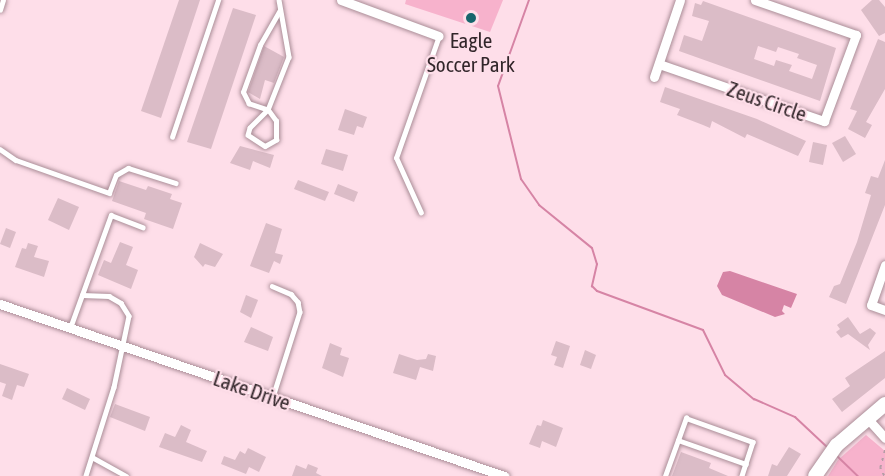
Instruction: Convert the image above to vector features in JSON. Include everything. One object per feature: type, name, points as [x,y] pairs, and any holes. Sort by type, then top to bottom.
[{"type":"street","points":[[341,0],[439,36]]},
{"type":"street","points":[[654,77],[680,0]]},
{"type":"street","name":"Zeus Circle","points":[[659,64],[824,121],[856,35],[756,0]]},
{"type":"street","points":[[885,265],[872,305],[885,310]]},
{"type":"street","name":"Lake Drive","points":[[0,304],[504,476]]},
{"type":"street","points":[[817,472],[840,442],[885,404]]},
{"type":"street","points":[[867,418],[885,438]]},
{"type":"lane","points":[[0,10],[3,0]]},
{"type":"lane","points":[[172,137],[218,0]]},
{"type":"lane","points":[[279,0],[286,27],[289,57],[268,110],[250,128],[248,135],[265,146],[272,144],[278,134],[268,110],[249,104],[243,92],[260,45],[280,10]]},
{"type":"lane","points":[[421,213],[396,158],[439,36]]},
{"type":"lane","points":[[0,149],[16,160],[109,193],[116,175],[128,168],[176,183]]},
{"type":"lane","points":[[70,328],[111,215],[143,227]]},
{"type":"lane","points":[[272,286],[291,294],[298,302],[300,312],[273,397]]},
{"type":"lane","points":[[82,295],[110,296],[121,303],[129,316],[124,347],[86,476]]},
{"type":"lane","points":[[666,476],[686,418],[753,442],[742,476]]},
{"type":"lane","points":[[678,441],[746,464]]},
{"type":"lane","points":[[92,457],[126,476]]},
{"type":"path","points":[[884,476],[880,468],[885,448]]},
{"type":"shaded area","name":"Eagle Soccer Park","points":[[406,0],[503,0],[490,32],[405,4]]},
{"type":"shaded area","points":[[730,271],[797,294],[791,308],[784,305],[782,311],[785,314],[775,317],[722,295],[717,286],[723,272]]},
{"type":"shaded area","points":[[866,435],[885,451],[885,476],[828,476],[838,460]]},
{"type":"building","points":[[179,0],[200,0],[161,118],[141,111]]},
{"type":"building","points":[[872,0],[879,0],[885,7],[885,33],[879,36],[861,10]]},
{"type":"building","points":[[703,1],[836,48],[820,101],[679,51],[684,35],[702,41],[709,21],[692,16],[695,3],[701,5]],"holes":[[[758,46],[776,52],[778,47],[799,54],[797,58],[817,65],[812,79],[789,71],[792,65],[776,60],[774,66],[754,59]]]},
{"type":"building","points":[[233,8],[256,15],[211,149],[187,142]]},
{"type":"building","points":[[878,39],[885,42],[885,89],[866,122],[872,125],[865,138],[848,129],[857,111],[850,109]]},
{"type":"building","points":[[264,46],[284,57],[274,83],[265,80],[260,99],[248,92]]},
{"type":"building","points":[[665,87],[757,119],[806,141],[798,156],[747,134],[745,138],[712,121],[710,128],[677,115],[680,109],[660,102]]},
{"type":"building","points":[[345,109],[367,117],[363,128],[357,126],[354,135],[338,130]]},
{"type":"building","points":[[845,136],[856,154],[843,162],[832,143]]},
{"type":"building","points":[[813,142],[827,145],[823,165],[809,162]]},
{"type":"building","points":[[240,146],[274,155],[270,168],[253,161],[250,170],[230,163]]},
{"type":"building","points":[[326,149],[348,155],[343,171],[321,164]]},
{"type":"building","points":[[885,160],[885,205],[846,304],[829,297],[834,286],[840,284],[857,242],[871,195],[865,193],[871,176],[878,178]]},
{"type":"building","points":[[298,180],[329,192],[325,201],[294,189]]},
{"type":"building","points":[[119,181],[146,190],[148,186],[172,194],[170,199],[182,203],[173,229],[144,219],[146,213],[112,201]]},
{"type":"building","points":[[338,184],[358,192],[354,202],[334,194]]},
{"type":"building","points":[[58,198],[79,207],[69,230],[48,220]]},
{"type":"building","points":[[266,223],[282,229],[275,253],[283,255],[280,264],[274,261],[269,273],[250,266]]},
{"type":"building","points":[[6,228],[16,232],[10,248],[0,244]]},
{"type":"building","points":[[120,242],[133,247],[126,265],[138,270],[131,289],[98,275],[104,260],[111,263]]},
{"type":"building","points":[[28,243],[38,246],[34,257],[49,261],[44,277],[15,267],[22,248],[26,249]]},
{"type":"building","points":[[200,243],[223,254],[215,267],[205,264],[203,267],[194,257]]},
{"type":"building","points":[[246,295],[258,300],[251,318],[240,312]]},
{"type":"building","points":[[848,317],[860,334],[870,328],[876,333],[868,345],[870,350],[848,334],[841,338],[836,332],[840,329],[837,325]]},
{"type":"building","points":[[251,327],[273,337],[268,351],[244,342]]},
{"type":"building","points":[[556,341],[570,346],[563,368],[554,365],[557,357],[551,355]]},
{"type":"building","points":[[330,343],[342,348],[340,355],[349,358],[343,377],[322,368]]},
{"type":"building","points":[[585,350],[596,355],[591,369],[580,365]]},
{"type":"building","points":[[885,351],[885,378],[842,412],[832,399],[850,386],[845,378]]},
{"type":"building","points":[[399,354],[417,360],[426,359],[428,354],[436,356],[433,371],[420,367],[416,380],[393,373]]},
{"type":"building","points":[[0,364],[29,374],[24,387],[17,385],[12,400],[2,396],[6,384],[0,382]]},
{"type":"building","points":[[67,388],[90,399],[85,410],[62,399]]},
{"type":"building","points":[[115,404],[150,417],[145,431],[110,417]]},
{"type":"building","points":[[543,420],[563,428],[556,447],[542,441],[540,448],[529,444],[537,425],[541,426]]},
{"type":"building","points":[[181,425],[191,430],[186,442],[207,451],[202,462],[159,447],[165,433],[175,437]]},
{"type":"building","points":[[789,447],[801,454],[787,476],[768,476],[772,464],[777,466]]},
{"type":"building","points":[[248,448],[266,457],[259,472],[249,467],[246,474],[221,464],[224,456],[235,460],[240,451],[245,454]]},
{"type":"building","points":[[681,452],[711,463],[709,468],[728,476],[672,476]]},
{"type":"building","points":[[308,464],[318,468],[316,473],[322,476],[292,476],[296,465],[306,469]]},
{"type":"waterway","points":[[529,0],[498,86],[521,179],[539,205],[592,248],[597,264],[592,286],[597,291],[703,330],[725,375],[754,399],[795,417],[828,448]]},
{"type":"waterway","points":[[837,456],[858,476]]},
{"type":"place","name":"Eagle Soccer Park","points":[[471,18]]}]
